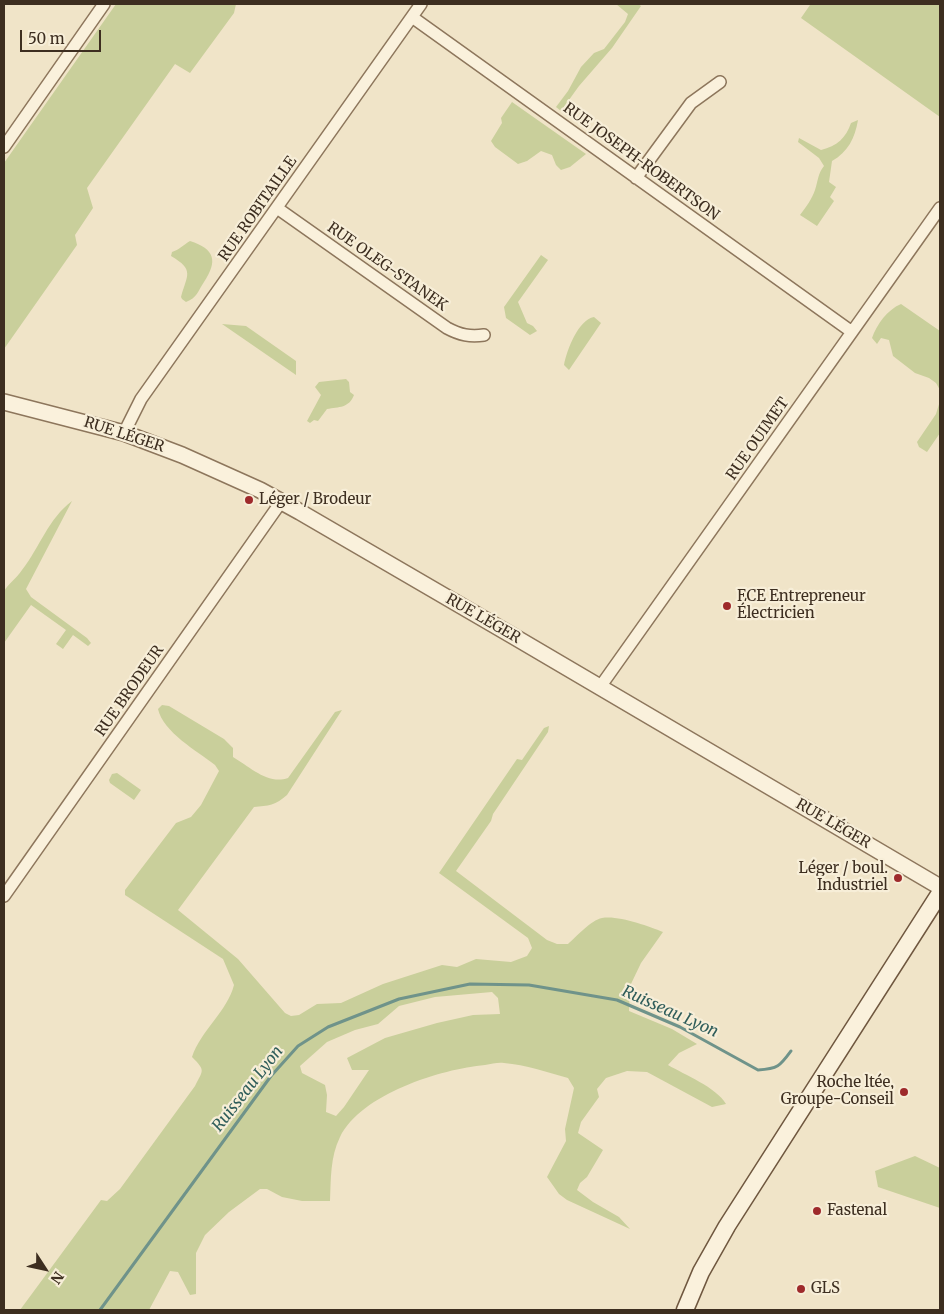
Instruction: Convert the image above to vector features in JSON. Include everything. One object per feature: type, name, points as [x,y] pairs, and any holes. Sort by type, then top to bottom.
[{"type":"main road","points":[[684,1310],[701,1272],[732,1217],[940,893]]},
{"type":"street","points":[[4,147],[104,4]]},
{"type":"street","name":"RUE ROBITAILLE","points":[[124,433],[144,395],[421,4]]},
{"type":"street","name":"RUE JOSEPH-ROBERTSON","points":[[412,17],[852,332]]},
{"type":"street","points":[[636,178],[691,103],[720,82]]},
{"type":"street","name":"RUE OLEG-STANEK","points":[[277,208],[447,328],[462,335],[484,335]]},
{"type":"street","name":"RUE OUIMET","points":[[600,687],[940,208]]},
{"type":"street","name":"RUE LÉGER","points":[[4,402],[124,433],[231,476],[281,502],[940,887]]},
{"type":"street","name":"RUE BRODEUR","points":[[4,896],[281,502]]},
{"type":"green space","points":[[116,4],[236,4],[234,13],[190,73],[175,64],[87,188],[93,208],[75,235],[77,245],[4,349],[4,163]]},
{"type":"green space","points":[[616,4],[638,4],[641,6],[612,48],[579,86],[561,111],[556,107],[568,91],[581,67],[594,53],[604,49],[625,22],[628,14]]},
{"type":"green space","points":[[940,4],[940,117],[801,18],[810,5]]},
{"type":"green space","points":[[512,102],[586,154],[570,167],[561,170],[556,165],[552,155],[541,151],[527,161],[518,164],[495,147],[491,141],[502,123],[501,118]]},
{"type":"green space","points":[[858,120],[850,144],[832,161],[829,182],[836,187],[830,197],[834,201],[817,226],[800,215],[812,197],[819,174],[824,166],[819,158],[798,142],[799,138],[821,150],[840,141],[851,123]]},
{"type":"green space","points":[[190,241],[205,248],[212,257],[212,262],[208,275],[197,294],[186,302],[181,297],[187,278],[186,269],[184,265],[171,256],[172,252]]},
{"type":"green space","points":[[541,255],[548,260],[518,302],[527,323],[537,331],[530,335],[506,318],[504,307]]},
{"type":"green space","points":[[901,304],[940,331],[940,390],[936,383],[929,378],[915,373],[893,356],[889,340],[881,338],[877,344],[872,338],[883,318]]},
{"type":"green space","points":[[594,317],[601,323],[569,370],[564,365],[574,336],[588,319]]},
{"type":"green space","points":[[222,324],[246,326],[296,361],[296,375]]},
{"type":"green space","points":[[346,379],[349,382],[350,392],[354,395],[352,399],[346,405],[327,409],[318,421],[314,420],[310,423],[307,421],[321,395],[315,387],[319,382]]},
{"type":"green space","points":[[940,401],[940,433],[927,452],[919,447],[917,442],[936,414]]},
{"type":"green space","points":[[72,501],[26,589],[31,597],[87,638],[91,643],[88,646],[73,635],[63,649],[56,644],[66,630],[31,605],[4,643],[4,591],[20,573],[57,516]]},
{"type":"green space","points":[[162,705],[169,706],[224,739],[233,748],[233,757],[259,774],[281,780],[288,778],[335,712],[342,710],[287,795],[272,804],[254,807],[178,910],[238,959],[285,1013],[291,1016],[299,1015],[317,1004],[341,1003],[383,984],[442,965],[457,967],[476,959],[511,962],[527,956],[532,948],[528,938],[439,873],[517,759],[522,760],[544,728],[549,726],[548,732],[493,814],[491,821],[456,871],[547,940],[557,944],[568,944],[598,919],[609,917],[641,924],[663,932],[641,963],[630,986],[629,1011],[672,1029],[697,1044],[679,1053],[668,1065],[708,1087],[726,1104],[712,1107],[647,1072],[627,1071],[606,1078],[597,1089],[599,1097],[581,1122],[578,1133],[603,1150],[577,1190],[619,1217],[630,1229],[567,1200],[559,1194],[547,1177],[566,1141],[565,1129],[574,1088],[568,1078],[528,1067],[497,1063],[467,1067],[425,1078],[384,1096],[365,1108],[350,1122],[340,1137],[334,1152],[330,1201],[302,1201],[282,1197],[267,1189],[260,1189],[229,1212],[205,1235],[196,1253],[196,1294],[190,1295],[178,1272],[170,1271],[149,1310],[20,1310],[101,1200],[107,1201],[120,1189],[195,1086],[202,1071],[200,1065],[192,1057],[201,1038],[226,1004],[234,985],[223,959],[125,895],[125,890],[176,823],[191,817],[201,805],[219,771],[215,765],[173,733],[161,717],[158,709]],"holes":[[[492,992],[498,998],[500,1014],[473,1015],[437,1023],[385,1038],[347,1058],[352,1070],[369,1070],[336,1116],[326,1112],[327,1095],[325,1085],[302,1073],[300,1066],[327,1042],[355,1030],[378,1024],[399,1006],[435,997]]]},
{"type":"green space","points":[[117,773],[141,790],[134,800],[110,783],[109,780],[112,774]]},
{"type":"green space","points":[[915,1156],[940,1168],[940,1208],[878,1187],[875,1171]]},
{"type":"waterway","name":"Ruisseau Lyon","points":[[100,1310],[271,1076],[298,1046],[328,1027],[399,999],[470,984],[529,985],[617,1000],[680,1027],[758,1070],[778,1066],[791,1051]]},
{"type":"place","name":"Léger / Brodeur","points":[[249,500]]},
{"type":"place","name":"ECE Entrepreneur Électricien","points":[[727,606]]},
{"type":"place","name":"Léger / boul. Industriel","points":[[898,878]]},
{"type":"place","name":"Roche ltée, Groupe-Conseil","points":[[904,1092]]},
{"type":"place","name":"Fastenal","points":[[817,1211]]},
{"type":"place","name":"GLS","points":[[801,1289]]}]
